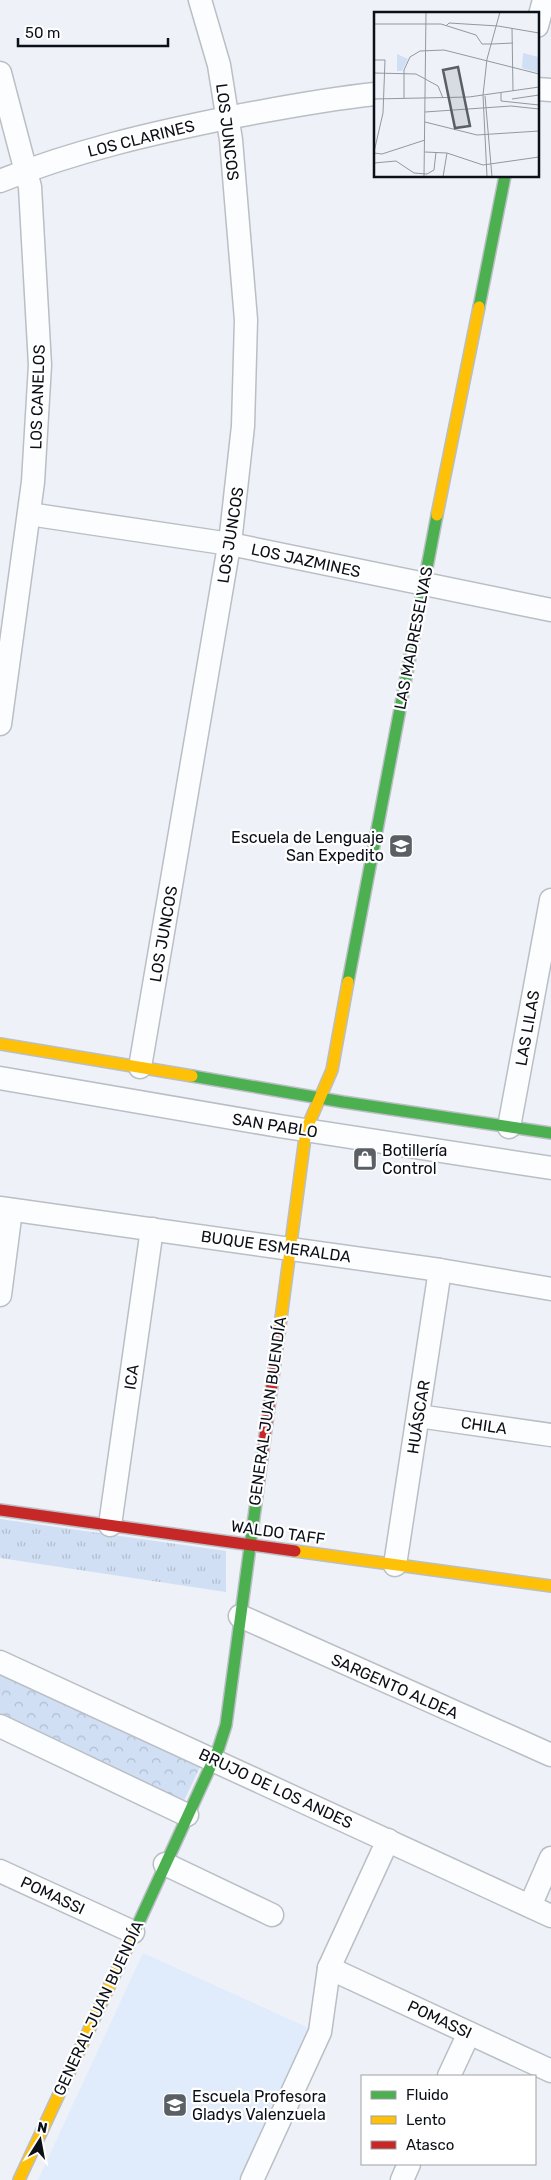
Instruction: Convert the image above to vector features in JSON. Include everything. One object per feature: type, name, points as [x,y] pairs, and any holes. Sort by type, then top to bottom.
[{"type":"street","name":"LOS JUNCOS","points":[[140,1068],[230,544],[241,457],[246,337],[244,281],[228,118],[219,65],[200,0]]},
{"type":"street","points":[[538,22],[544,0]]},
{"type":"street","name":"LOS CANELOS","points":[[0,73],[26,170],[32,205],[40,365],[37,432],[29,514],[0,724]]},
{"type":"street","points":[[538,89],[551,90]]},
{"type":"street","name":"LOS CLARINES","points":[[0,181],[26,170],[126,140],[294,105],[374,94]]},
{"type":"street","name":"LAS MADRESELVAS","points":[[319,1098],[332,1070],[422,584],[505,178]]},
{"type":"street","name":"LOS JAZMINES","points":[[29,514],[230,544],[551,610]]},
{"type":"street","name":"LAS LILAS","points":[[509,1127],[551,900]]},
{"type":"street","name":"SAN PABLO","points":[[0,1044],[319,1098],[551,1133]]},
{"type":"street","name":"SAN PABLO","points":[[0,1078],[306,1130],[551,1168]]},
{"type":"street","name":"GENERAL JUAN BUENDÍA","points":[[19,2180],[214,1759],[226,1725],[306,1130],[319,1098]]},
{"type":"street","points":[[0,1295],[6,1209]]},
{"type":"street","name":"BUQUE ESMERALDA","points":[[6,1209],[440,1270],[551,1289]]},
{"type":"street","name":"ICA","points":[[110,1526],[152,1229]]},
{"type":"street","name":"HUÁSCAR","points":[[395,1565],[440,1270]]},
{"type":"street","name":"CHILA","points":[[418,1416],[551,1435]]},
{"type":"street","name":"WALDO TAFF","points":[[0,1510],[551,1586]]},
{"type":"street","name":"SARGENTO ALDEA","points":[[240,1616],[551,1755]]},
{"type":"street","name":"BRUJO DE LOS ANDES","points":[[0,1662],[551,1916]]},
{"type":"street","points":[[0,1726],[187,1816]]},
{"type":"street","points":[[252,2180],[320,2032],[329,1968],[388,1840]]},
{"type":"street","points":[[530,1906],[551,1858]]},
{"type":"street","points":[[165,1864],[272,1914]]},
{"type":"street","name":"POMASSI","points":[[2,1878],[133,1932]]},
{"type":"street","name":"POMASSI","points":[[329,1968],[551,2071]]},
{"type":"street","points":[[449,2075],[469,2033]]},
{"type":"street","points":[[402,2180],[409,2165]]},
{"type":"shaded area","name":"Escuela Profesora Gladys Valenzuela","points":[[143,1953],[311,2029],[242,2180],[38,2180]]},
{"type":"green space","points":[[0,1519],[226,1551],[226,1592],[0,1558]]},
{"type":"green space","points":[[0,1672],[202,1763],[182,1805],[0,1720]]},
{"type":"traffic: fast","points":[[479,307],[505,178]]},
{"type":"traffic: fast","points":[[348,982],[437,515]]},
{"type":"traffic: fast","points":[[192,1076],[343,1102],[551,1133]]},
{"type":"traffic: fast","points":[[134,1933],[218,1750],[226,1725],[259,1480]]},
{"type":"traffic: slow","points":[[437,515],[479,307]]},
{"type":"traffic: slow","points":[[280,1326],[306,1130],[332,1070],[348,982]]},
{"type":"traffic: slow","points":[[0,1044],[192,1076]]},
{"type":"traffic: slow","points":[[295,1551],[551,1586]]},
{"type":"traffic: slow","points":[[19,2180],[134,1933]]},
{"type":"traffic: jam","points":[[259,1480],[280,1326]]},
{"type":"traffic: jam","points":[[0,1510],[295,1551]]},
{"type":"place","name":"Escuela de Lenguaje San Expedito","points":[[401,846]]},
{"type":"place","name":"Botillería Control","points":[[365,1159]]},
{"type":"place","name":"Escuela Profesora Gladys Valenzuela","points":[[175,2105]]}]
